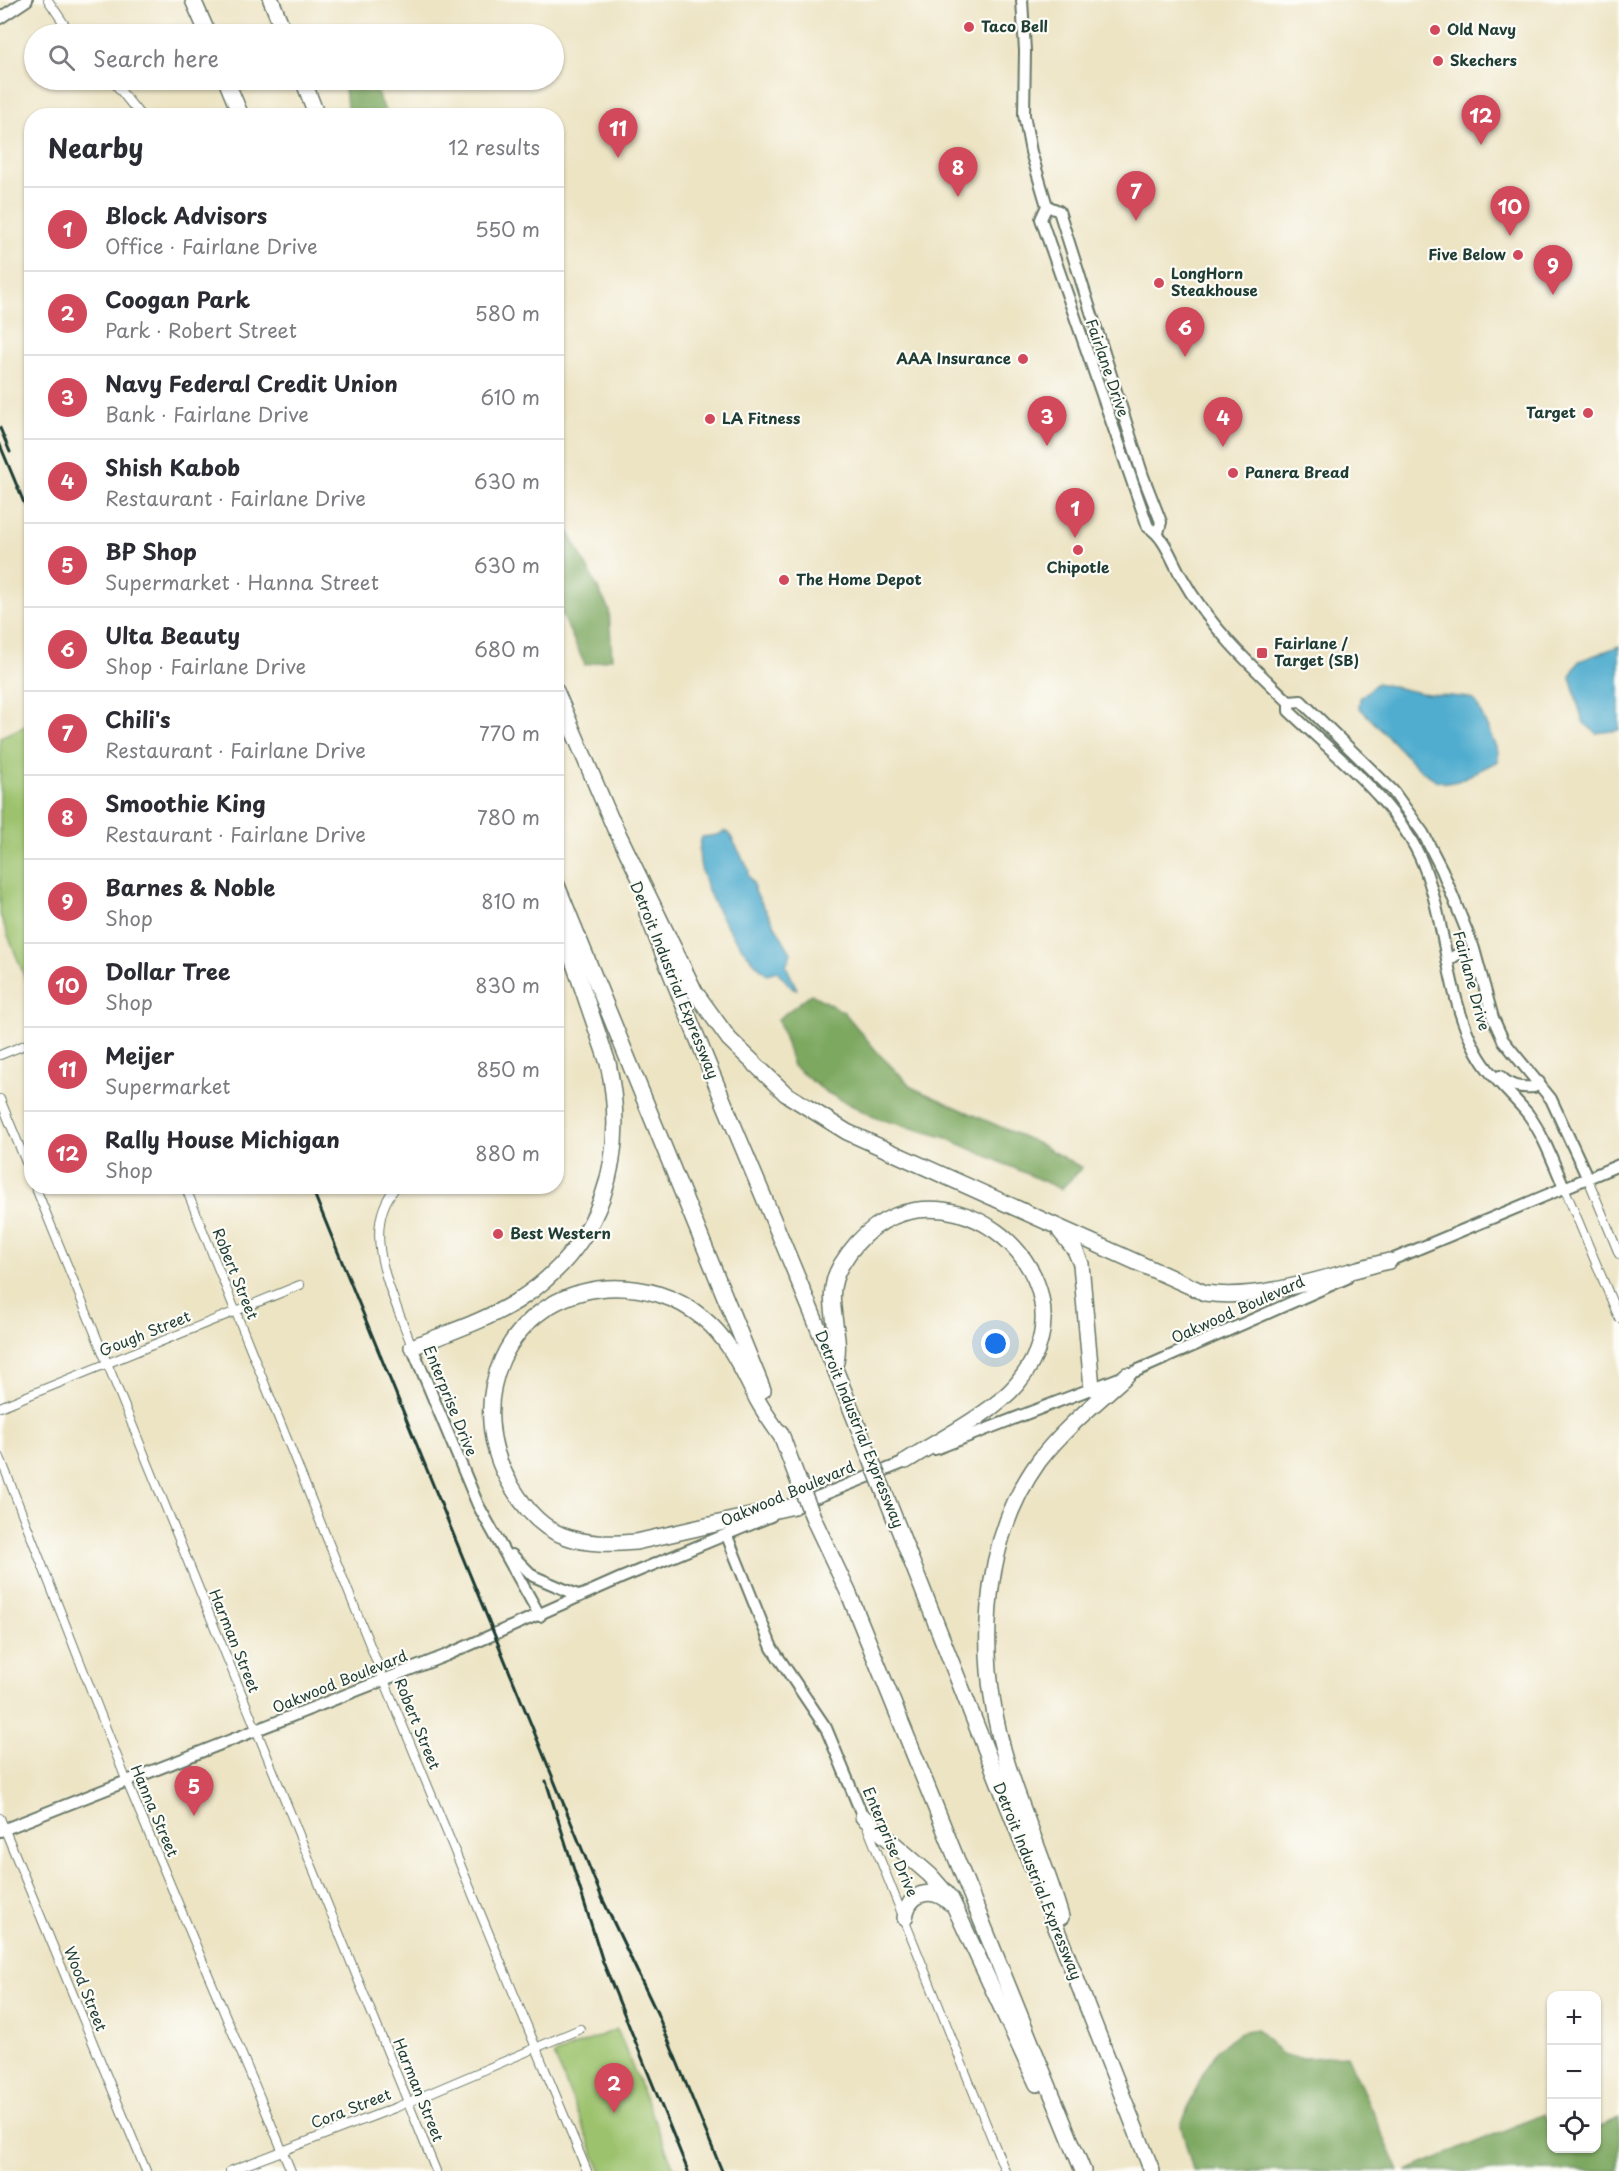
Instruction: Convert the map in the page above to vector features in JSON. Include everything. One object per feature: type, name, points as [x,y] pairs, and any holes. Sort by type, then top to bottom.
[{"type":"highway","points":[[194,0],[204,24]]},
{"type":"highway","points":[[271,0],[281,24]]},
{"type":"highway","points":[[230,90],[238,108]]},
{"type":"highway","points":[[307,90],[315,108]]},
{"type":"highway","name":"Detroit Industrial Expressway","points":[[564,710],[612,821],[681,1000],[835,1368],[1152,2171]]},
{"type":"highway","points":[[612,821],[695,992],[729,1039],[765,1077],[812,1113],[847,1132],[1193,1289],[1218,1295],[1262,1292],[1389,1261]]},
{"type":"highway","points":[[564,903],[690,1206],[815,1522],[849,1594],[1083,2171]]},
{"type":"highway","points":[[412,1347],[495,1313],[537,1286],[562,1263],[581,1240],[596,1214],[607,1187],[616,1139],[614,1088],[608,1063],[564,934]]},
{"type":"highway","points":[[835,1368],[838,1354],[832,1317],[835,1279],[841,1266],[855,1247],[876,1228],[911,1212],[939,1210],[956,1212],[993,1227],[1019,1251],[1034,1278],[1041,1306],[1040,1334],[1028,1367],[1018,1382],[998,1402],[906,1461]]},
{"type":"highway","points":[[1055,1227],[1075,1250],[1081,1264],[1092,1388]]},
{"type":"highway","points":[[783,1439],[759,1402],[736,1355],[704,1319],[681,1302],[650,1292],[623,1287],[594,1289],[563,1299],[537,1313],[515,1336],[500,1361],[492,1395],[490,1424],[495,1453],[508,1480],[522,1503],[541,1523],[562,1536],[602,1544],[636,1542],[794,1506]]},
{"type":"highway","points":[[1081,1989],[1052,1886],[1007,1762],[990,1669],[989,1614],[999,1545],[1014,1504],[1026,1482],[1061,1436],[1127,1375]]},
{"type":"highway","points":[[863,1817],[930,1875],[958,1911],[1076,2171]]},
{"type":"highway","points":[[906,1918],[911,1900],[924,1893],[941,1896],[958,1911]]},
{"type":"main road","points":[[0,18],[27,0]]},
{"type":"main road","name":"Fairlane Drive","points":[[1022,0],[1025,51],[1024,115],[1026,134],[1047,206],[1041,219],[1148,527],[1158,533],[1184,581],[1216,627],[1289,702],[1289,711],[1398,820],[1423,863],[1434,898],[1447,961],[1464,1024],[1487,1069],[1527,1113],[1542,1136],[1564,1187]]},
{"type":"main road","name":"Fairlane Drive","points":[[1047,206],[1059,211],[1140,465],[1161,522],[1158,533]]},
{"type":"main road","name":"Fairlane Drive","points":[[1289,702],[1301,701],[1407,807],[1442,870],[1459,909],[1474,949],[1493,1017],[1514,1057],[1539,1082],[1560,1114],[1587,1179]]},
{"type":"main road","points":[[1447,961],[1461,952],[1467,956],[1482,1004],[1493,1017]]},
{"type":"main road","points":[[1464,1024],[1506,1083],[1520,1088],[1534,1087],[1539,1082]]},
{"type":"main road","name":"Oakwood Boulevard","points":[[2,1830],[258,1731],[540,1616],[580,1596],[794,1506],[1127,1375],[1389,1261],[1619,1165]]},
{"type":"main road","name":"Enterprise Drive","points":[[412,1347],[459,1465],[540,1616]]},
{"type":"main road","points":[[492,1528],[518,1562],[533,1576],[580,1596]]},
{"type":"main road","name":"Enterprise Drive","points":[[727,1536],[772,1648],[826,1728],[863,1817]]},
{"type":"street","points":[[48,0],[64,24]]},
{"type":"street","points":[[120,90],[135,108]]},
{"type":"street","points":[[0,1055],[24,1045]]},
{"type":"street","points":[[0,1099],[24,1158]]},
{"type":"street","name":"Fairlane Drive","points":[[1587,1179],[1619,1254]]},
{"type":"street","name":"Fairlane Drive","points":[[1564,1187],[1619,1318]]},
{"type":"street","name":"Harman Street","points":[[38,1194],[436,2171]]},
{"type":"street","name":"Robert Street","points":[[188,1194],[384,1680],[586,2171]]},
{"type":"street","name":"Enterprise Drive","points":[[393,1194],[383,1212],[379,1245],[384,1267],[412,1347]]},
{"type":"street","name":"Gough Street","points":[[0,1407],[300,1285]]},
{"type":"street","name":"Hanna Street","points":[[0,1457],[127,1782],[291,2171]]},
{"type":"street","name":"Enterprise Drive","points":[[863,1817],[906,1918],[1005,2171]]},
{"type":"street","name":"Wood Street","points":[[0,1818],[2,1830],[146,2171]]},
{"type":"street","name":"Cora Street","points":[[230,2171],[408,2101],[580,2029]]},
{"type":"green space","points":[[345,90],[376,90],[384,108],[347,108]]},
{"type":"green space","points":[[564,523],[609,610],[612,658],[585,665],[564,618]]},
{"type":"green space","points":[[24,727],[24,975],[0,915],[0,737]]},
{"type":"green space","points":[[811,994],[844,1012],[879,1054],[913,1088],[1039,1144],[1082,1168],[1061,1189],[944,1137],[876,1118],[826,1092],[793,1066],[778,1019]]},
{"type":"green space","points":[[617,2029],[675,2171],[601,2171],[554,2055]]},
{"type":"green space","points":[[1256,2029],[1286,2056],[1312,2058],[1347,2055],[1399,2171],[1193,2171],[1181,2125],[1203,2073],[1218,2049],[1241,2032]]},
{"type":"green space","points":[[1544,2114],[1547,2121],[1547,2153],[1601,2153],[1601,2126],[1619,2118],[1619,2171],[1406,2171]]},
{"type":"water","points":[[1619,646],[1619,730],[1596,733],[1583,722],[1570,676],[1579,661]]},
{"type":"water","points":[[1377,683],[1420,693],[1470,698],[1476,702],[1498,752],[1498,761],[1458,781],[1447,783],[1436,780],[1418,768],[1359,707],[1360,698]]},
{"type":"water","points":[[724,831],[729,833],[749,870],[748,875],[754,885],[754,890],[791,953],[786,966],[797,989],[793,989],[777,971],[767,974],[755,963],[730,931],[708,891],[699,853],[702,837],[718,835]]},
{"type":"railway","points":[[0,428],[10,452]]},
{"type":"railway","points":[[0,445],[24,503]]},
{"type":"railway","points":[[314,1194],[602,1898],[657,2013],[722,2171]]},
{"type":"railway","points":[[546,1781],[603,1962],[688,2171]]},
{"type":"place","name":"Taco Bell","points":[[969,27]]},
{"type":"place","name":"Old Navy","points":[[1435,30]]},
{"type":"place","name":"Skechers","points":[[1438,61]]},
{"type":"place","name":"Rally House Michigan","points":[[1481,145]]},
{"type":"place","name":"Meijer","points":[[618,158]]},
{"type":"place","name":"Smoothie King","points":[[958,197]]},
{"type":"place","name":"Chili's","points":[[1136,221]]},
{"type":"place","name":"Dollar Tree","points":[[1510,236]]},
{"type":"place","name":"Five Below","points":[[1518,255]]},
{"type":"place","name":"LongHorn Steakhouse","points":[[1159,283]]},
{"type":"place","name":"Barnes & Noble","points":[[1553,295]]},
{"type":"place","name":"Ulta Beauty","points":[[1185,357]]},
{"type":"place","name":"AAA Insurance","points":[[1023,359]]},
{"type":"place","name":"Target","points":[[1588,413]]},
{"type":"place","name":"LA Fitness","points":[[710,419]]},
{"type":"place","name":"Navy Federal Credit Union","points":[[1047,446]]},
{"type":"place","name":"Shish Kabob","points":[[1223,447]]},
{"type":"place","name":"Panera Bread","points":[[1233,473]]},
{"type":"place","name":"Block Advisors","points":[[1075,538]]},
{"type":"place","name":"Chipotle","points":[[1078,550]]},
{"type":"place","name":"The Home Depot","points":[[784,580]]},
{"type":"place","name":"Fairlane / Target (SB)","points":[[1262,653]]},
{"type":"place","name":"Best Western","points":[[498,1234]]},
{"type":"place","name":"BP Shop","points":[[194,1816]]},
{"type":"place","name":"Coogan Park","points":[[614,2113]]}]
